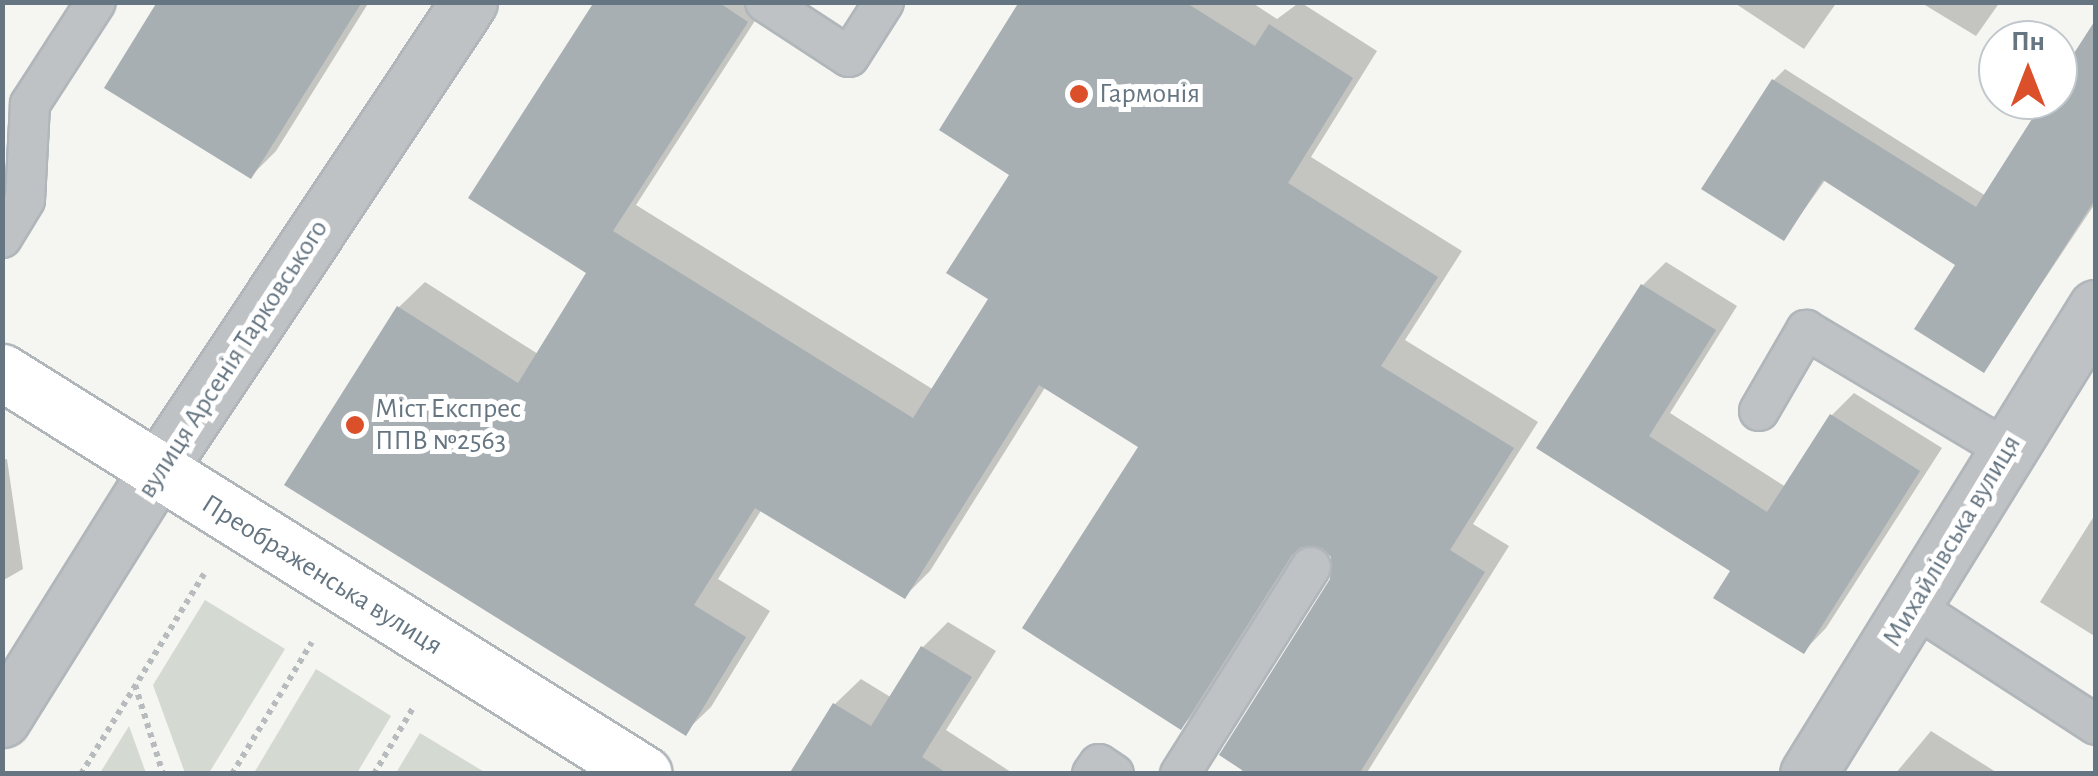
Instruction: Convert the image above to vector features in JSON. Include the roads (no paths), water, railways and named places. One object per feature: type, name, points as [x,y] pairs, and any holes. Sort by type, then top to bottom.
[{"type":"main road","name":"Преображенська вулиця","points":[[2,372],[238,524],[644,774]]},
{"type":"street","name":"вулиця Арсенія Тарковського","points":[[2,719],[157,472],[469,2]]},
{"type":"street","name":"Михайлівська вулиця","points":[[1808,774],[2096,308]]},
{"type":"lane","points":[[2,238],[26,200],[16,96],[96,2]]},
{"type":"lane","points":[[764,2],[849,56],[884,2]]},
{"type":"lane","points":[[1759,411],[1806,330],[2006,450]]},
{"type":"lane","points":[[1180,774],[1311,567]]},
{"type":"lane","points":[[1912,606],[2096,725]]},
{"type":"lane","points":[[1092,774],[1099,764],[1114,774]]},
{"type":"place","name":"Гармонія","points":[[1079,94]]},
{"type":"place","name":"Міст Експрес ППВ №2563","points":[[355,425]]}]
